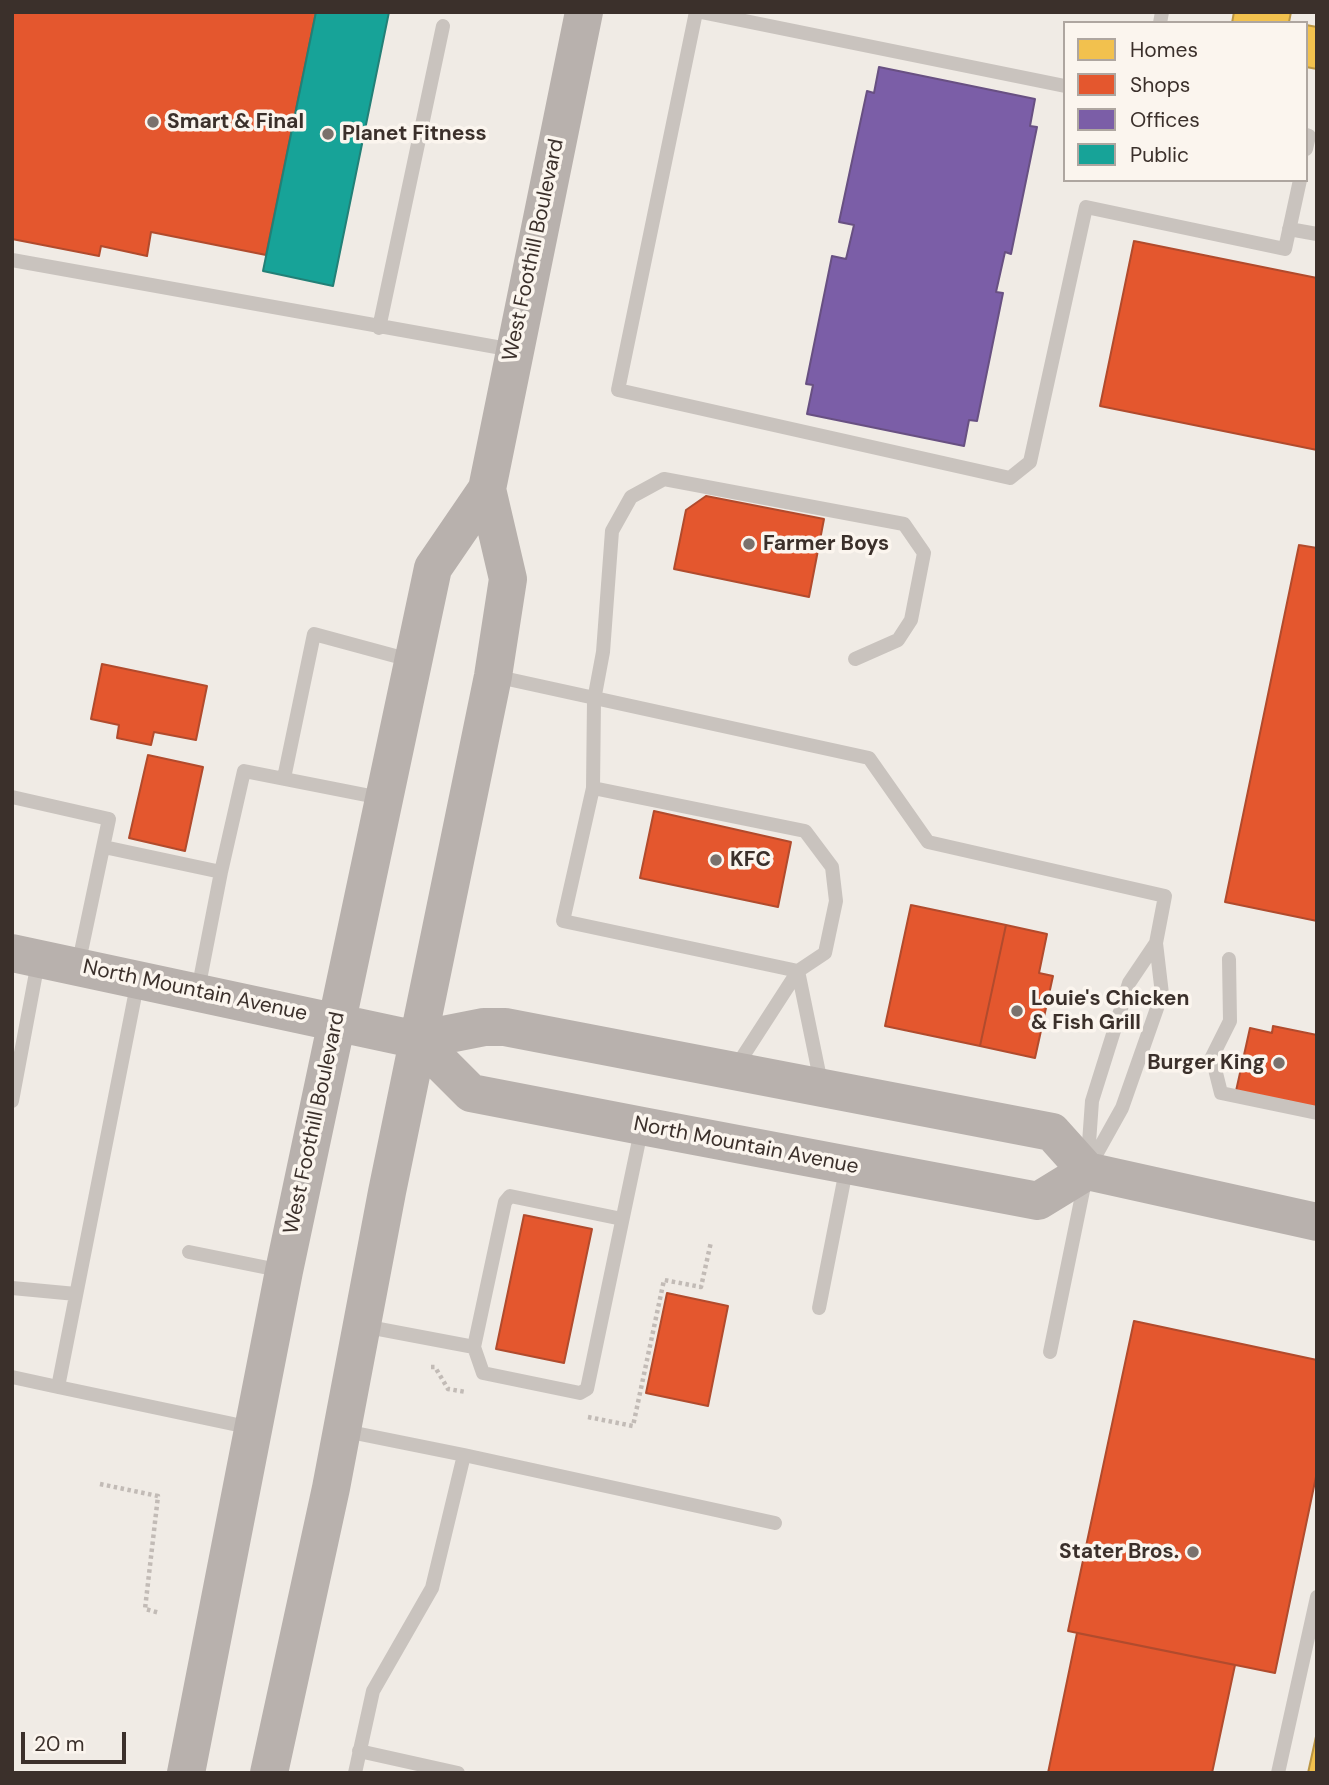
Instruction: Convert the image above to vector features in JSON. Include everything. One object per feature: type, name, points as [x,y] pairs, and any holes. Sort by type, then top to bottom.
[{"type":"main road","name":"West Foothill Boulevard","points":[[269,1773],[343,1430],[361,1325],[493,676],[508,579],[487,489],[513,350],[584,12]]},
{"type":"main road","name":"West Foothill Boulevard","points":[[186,1773],[284,1271],[433,568],[487,489]]},
{"type":"main road","name":"North Mountain Avenue","points":[[25,955],[418,1041],[484,1027],[505,1027],[1052,1132],[1087,1171],[1038,1201],[471,1093],[418,1041]]},
{"type":"main road","points":[[1087,1171],[1317,1222]]},
{"type":"lane","points":[[696,12],[618,390],[1010,478],[1030,462],[1086,207],[1285,249],[1300,182]]},
{"type":"lane","points":[[701,12],[1063,86]]},
{"type":"lane","points":[[379,328],[443,26]]},
{"type":"lane","points":[[1289,229],[1317,234]]},
{"type":"lane","points":[[12,260],[513,350]]},
{"type":"lane","points":[[798,971],[563,921],[593,788],[594,700],[603,652],[612,531],[631,496],[664,479],[904,524],[924,553],[911,620],[898,640],[855,659]]},
{"type":"lane","points":[[284,778],[314,634],[413,661]]},
{"type":"lane","points":[[493,676],[869,758],[928,842],[1165,896],[1156,943],[1162,994],[1122,1108],[1087,1171]]},
{"type":"lane","points":[[198,991],[244,771],[384,799]]},
{"type":"lane","points":[[593,788],[805,831],[832,867],[836,901],[825,953],[798,971],[733,1072]]},
{"type":"lane","points":[[12,797],[109,819],[78,966]]},
{"type":"lane","points":[[104,847],[221,872]]},
{"type":"lane","points":[[1050,1352],[1087,1171],[1092,1101],[1129,983],[1156,943]]},
{"type":"lane","points":[[12,1101],[25,955]]},
{"type":"lane","points":[[1229,958],[1230,1021],[1212,1057],[1221,1093],[1317,1113]]},
{"type":"lane","points":[[798,971],[822,1088]]},
{"type":"lane","points":[[58,1387],[139,979]]},
{"type":"lane","points":[[622,1219],[510,1196],[505,1202],[474,1347],[482,1373],[580,1393],[587,1389],[642,1126]]},
{"type":"lane","points":[[819,1308],[848,1165]]},
{"type":"lane","points":[[189,1252],[284,1271]]},
{"type":"lane","points":[[12,1288],[76,1294]]},
{"type":"lane","points":[[361,1325],[474,1347]]},
{"type":"lane","points":[[12,1377],[253,1428]]},
{"type":"lane","points":[[343,1430],[775,1523]]},
{"type":"lane","points":[[355,1773],[373,1691],[432,1588],[464,1455]]},
{"type":"lane","points":[[1278,1773],[1317,1597]]},
{"type":"lane","points":[[359,1751],[458,1773]]},
{"type":"path","points":[[100,1484],[158,1496],[145,1609],[160,1613]]},
{"type":"building: Homes","points":[[1234,12],[1291,12],[1289,21],[1232,21]]},
{"type":"building: Homes","points":[[1308,25],[1317,27],[1317,69],[1308,67]]},
{"type":"building: Homes","points":[[1317,1732],[1317,1773],[1308,1773]]},
{"type":"building: Shops","name":"Smart & Final","points":[[12,12],[316,12],[266,255],[151,232],[147,256],[101,246],[99,256],[12,239]]},
{"type":"building: Shops","points":[[1134,241],[1317,278],[1317,450],[1100,406]]},
{"type":"building: Shops","name":"Farmer Boys","points":[[706,496],[824,519],[809,597],[674,569],[686,510]]},
{"type":"building: Shops","points":[[1299,545],[1317,548],[1317,921],[1225,902]]},
{"type":"building: Shops","points":[[102,664],[207,686],[196,740],[154,732],[151,745],[117,738],[119,725],[91,719]]},
{"type":"building: Shops","points":[[148,755],[203,767],[185,851],[129,838]]},
{"type":"building: Shops","name":"KFC","points":[[654,811],[791,842],[778,907],[640,878]]},
{"type":"building: Shops","points":[[911,905],[1006,925],[980,1046],[885,1026]]},
{"type":"building: Shops","name":"Louie's Chicken & Fish Grill","points":[[1006,925],[1047,934],[1039,973],[1053,976],[1035,1058],[980,1046]]},
{"type":"building: Shops","name":"Burger King","points":[[1273,1026],[1317,1035],[1317,1113],[1236,1091],[1250,1028],[1272,1033]]},
{"type":"building: Shops","points":[[524,1215],[592,1229],[564,1363],[496,1349]]},
{"type":"building: Shops","points":[[667,1293],[728,1306],[708,1406],[646,1393]]},
{"type":"building: Shops","name":"Stater Bros.","points":[[1134,1321],[1317,1360],[1317,1472],[1275,1673],[1068,1631]]},
{"type":"building: Shops","points":[[1077,1633],[1235,1665],[1212,1773],[1048,1773]]},
{"type":"building: Offices","points":[[879,67],[1035,99],[1030,126],[1037,127],[1011,254],[1005,252],[996,292],[1003,293],[977,421],[969,420],[964,446],[807,414],[813,385],[806,384],[832,256],[846,259],[854,225],[839,222],[867,91],[874,93]]},
{"type":"building: Public","name":"Planet Fitness","points":[[316,12],[389,12],[333,286],[263,271]]},
{"type":"place","name":"Smart & Final","points":[[153,122]]},
{"type":"place","name":"Planet Fitness","points":[[328,134]]},
{"type":"place","name":"Farmer Boys","points":[[749,544]]},
{"type":"place","name":"KFC","points":[[716,860]]},
{"type":"place","name":"Louie's Chicken & Fish Grill","points":[[1017,1011]]},
{"type":"place","name":"Burger King","points":[[1279,1063]]},
{"type":"place","name":"Stater Bros.","points":[[1193,1552]]}]
